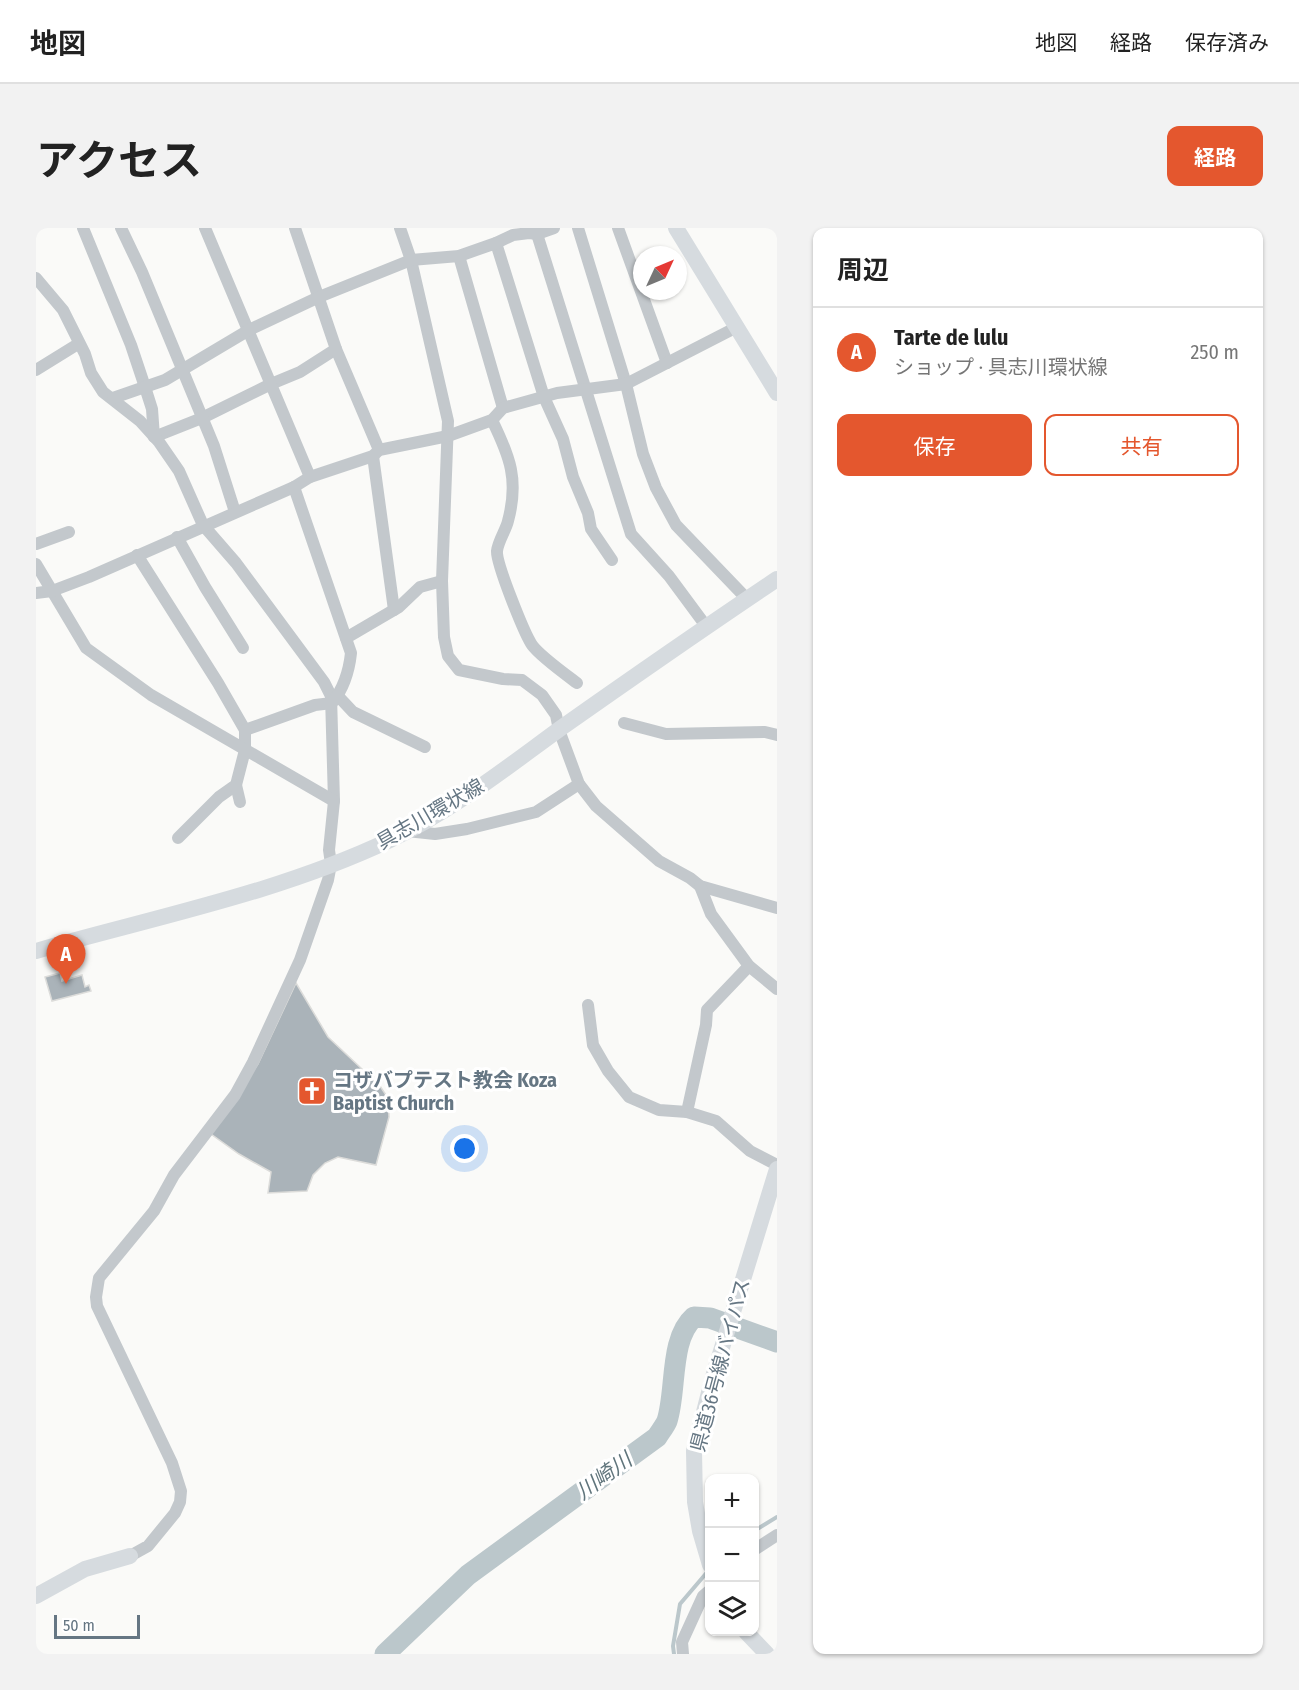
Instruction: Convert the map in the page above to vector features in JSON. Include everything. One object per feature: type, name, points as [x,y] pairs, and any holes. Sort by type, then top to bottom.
[{"type":"main road","points":[[676,228],[777,393]]},
{"type":"main road","name":"具志川環状線","points":[[36,951],[239,896],[391,840],[444,810],[505,769],[706,626],[777,579]]},
{"type":"main road","name":"県道36号線バイパス","points":[[705,1548],[695,1502],[694,1451],[710,1388],[777,1167]]},
{"type":"main road","points":[[36,1596],[85,1569],[130,1556]]},
{"type":"main road","points":[[750,1636],[764,1651]]},
{"type":"street","points":[[83,228],[145,387],[152,409],[154,437]]},
{"type":"street","points":[[121,228],[142,272],[214,446],[235,512]]},
{"type":"street","points":[[205,228],[310,477]]},
{"type":"street","points":[[295,228],[336,349],[376,453],[394,610]]},
{"type":"street","points":[[400,228],[411,260],[448,421],[442,581],[444,637],[448,656],[459,670],[503,679],[522,680],[542,696],[556,715],[559,730],[579,783],[596,806],[659,861],[700,886],[777,908]]},
{"type":"street","points":[[113,399],[183,370],[249,330],[319,297],[411,260],[459,256],[513,235],[529,232],[537,234],[554,228]]},
{"type":"street","points":[[578,228],[626,384],[643,454],[656,488],[676,525],[747,599]]},
{"type":"street","points":[[618,228],[667,363]]},
{"type":"street","points":[[537,234],[631,534],[669,576],[706,626]]},
{"type":"street","points":[[496,243],[544,397],[563,440],[573,477],[588,513],[591,529],[612,560]]},
{"type":"street","points":[[459,256],[503,408]]},
{"type":"street","points":[[36,278],[63,310],[85,354],[91,373],[103,392],[140,421],[154,437],[179,471],[203,525],[236,563],[324,682],[331,696],[353,712],[425,747]]},
{"type":"street","points":[[36,593],[52,591],[294,487],[310,477],[376,453],[448,436],[492,420],[503,408],[556,393],[626,384],[737,327]]},
{"type":"street","points":[[36,370],[78,344]]},
{"type":"street","points":[[154,437],[202,418],[300,372],[336,349]]},
{"type":"street","points":[[492,420],[514,477],[514,495],[508,523],[497,551],[502,572],[520,622],[533,646],[577,683]]},
{"type":"street","points":[[130,1556],[148,1546],[175,1513],[180,1502],[181,1491],[172,1463],[97,1306],[99,1278],[154,1211],[174,1174],[235,1095],[253,1062],[300,960],[328,880],[331,864],[329,850],[334,801],[335,699],[349,672],[351,653],[294,487]]},
{"type":"street","points":[[36,544],[69,532]]},
{"type":"street","points":[[177,537],[243,648]]},
{"type":"street","points":[[137,555],[245,730],[245,750],[236,785],[240,802]]},
{"type":"street","points":[[36,564],[86,648],[151,694],[334,801]]},
{"type":"street","points":[[346,638],[394,610],[420,587],[442,581]]},
{"type":"street","points":[[245,730],[335,699]]},
{"type":"street","points":[[624,723],[666,734],[765,732],[777,735]]},
{"type":"street","points":[[407,831],[435,834],[467,829],[536,812],[579,783]]},
{"type":"street","points":[[178,838],[219,797],[236,785]]},
{"type":"street","points":[[700,886],[711,914],[749,966],[777,989]]},
{"type":"street","points":[[687,1112],[707,1010],[749,966]]},
{"type":"street","points":[[588,1005],[593,1045],[608,1071],[629,1097],[659,1110],[687,1112],[716,1120],[750,1151],[777,1167]]},
{"type":"street","points":[[759,1547],[777,1535]]},
{"type":"street","points":[[683,1654],[681,1642],[705,1595]]},
{"type":"building","points":[[60,973],[62,981],[82,975],[85,987],[89,985],[91,991],[52,1001],[45,977]]},
{"type":"building","name":"コザバプテスト教会 Koza Baptist Church","points":[[296,983],[328,1037],[380,1086],[388,1098],[389,1117],[376,1165],[338,1157],[325,1163],[313,1175],[307,1191],[268,1193],[271,1172],[239,1154],[211,1134],[258,1064]]},
{"type":"waterway","name":"川崎川","points":[[385,1654],[468,1575],[657,1437],[667,1421],[670,1409],[677,1351],[681,1338],[694,1317],[710,1318],[777,1342]]},
{"type":"waterway","points":[[759,1528],[777,1517]]},
{"type":"waterway","points":[[674,1654],[673,1646],[680,1604],[705,1575]]},
{"type":"place","name":"Tarte de lulu","points":[[66,984]]},
{"type":"place","name":"コザバプテスト教会 Koza Baptist Church","points":[[312,1091]]}]
